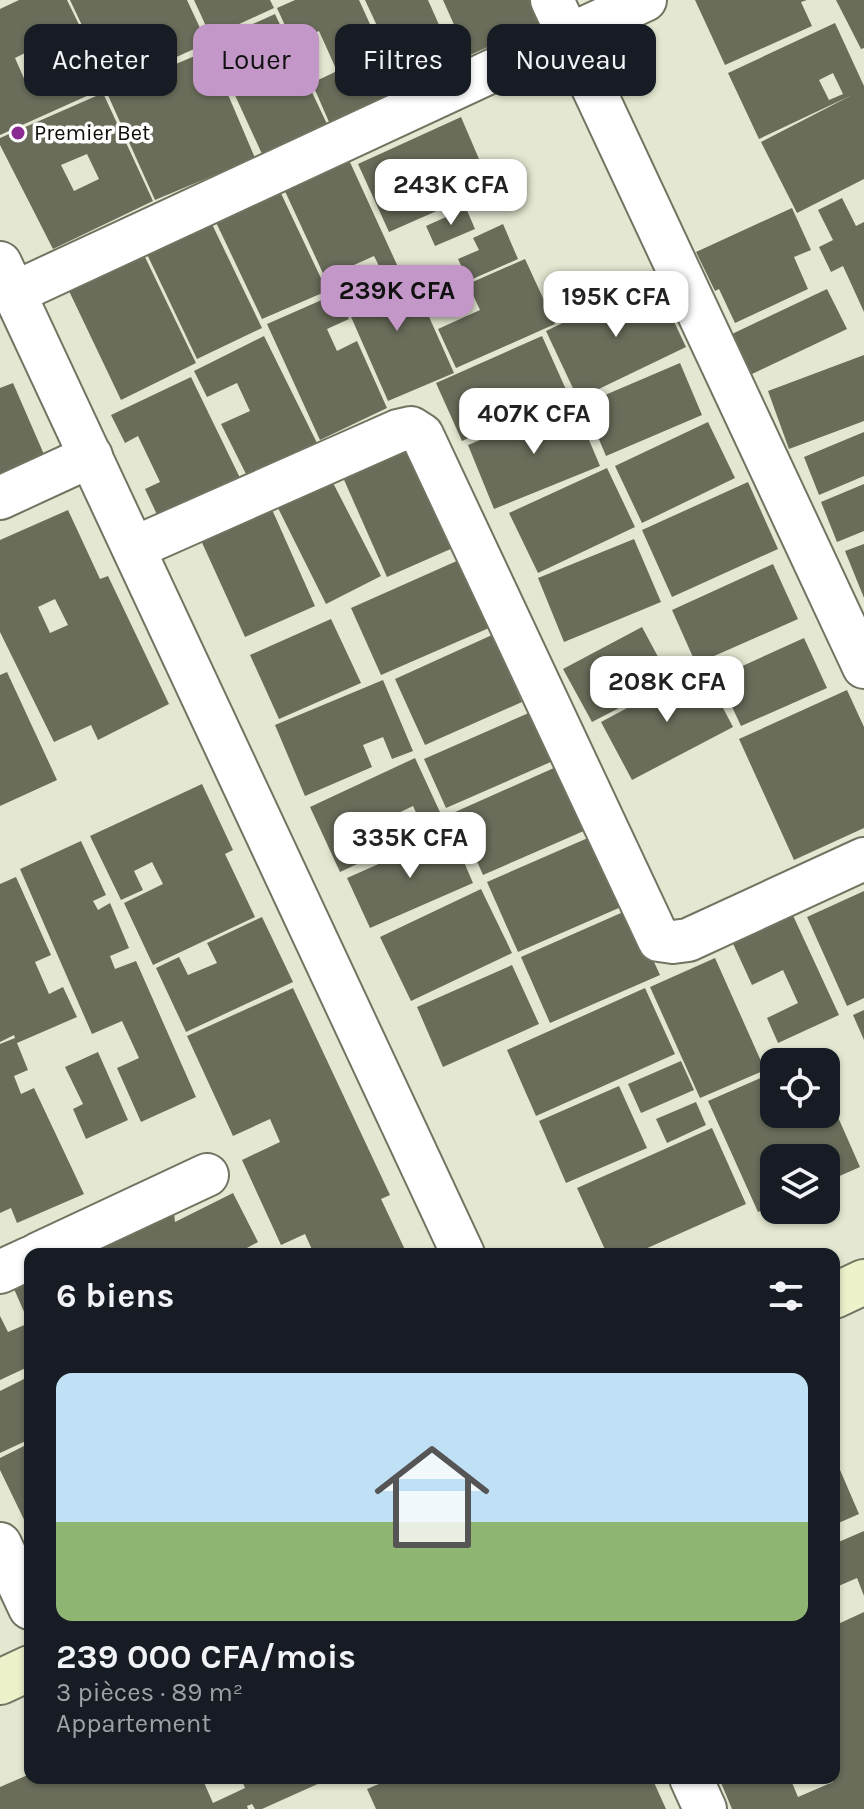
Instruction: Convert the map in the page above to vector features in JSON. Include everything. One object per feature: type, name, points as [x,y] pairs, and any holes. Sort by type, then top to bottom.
[{"type":"street","points":[[460,1248],[7,278],[560,18],[645,0]]},
{"type":"street","points":[[560,18],[861,651]]},
{"type":"street","points":[[134,548],[398,431],[411,428],[422,435],[659,940],[688,940],[864,859]]},
{"type":"street","points":[[0,498],[91,456]]},
{"type":"street","points":[[51,1248],[207,1175]]},
{"type":"street","points":[[0,1272],[24,1261]]},
{"type":"street","points":[[840,1293],[864,1282]]},
{"type":"street","points":[[0,1544],[24,1595]]},
{"type":"street","points":[[0,1682],[24,1671]]},
{"type":"street","points":[[694,1784],[705,1809]]},
{"type":"building","points":[[19,0],[67,0],[79,24],[24,24],[24,54],[15,58],[24,78],[24,96],[87,96],[0,135],[0,9]]},
{"type":"building","points":[[70,0],[187,0],[198,24],[193,24],[193,49],[177,57],[177,24],[81,24]]},
{"type":"building","points":[[194,0],[270,0],[274,8],[239,24],[205,24]]},
{"type":"building","points":[[295,0],[359,0],[370,24],[335,24],[335,67],[319,31],[319,24],[284,24],[277,8]]},
{"type":"building","points":[[365,0],[428,0],[439,24],[376,24]]},
{"type":"building","points":[[443,0],[531,0],[541,23],[487,24],[487,47],[471,55],[471,24],[454,24]]},
{"type":"building","points":[[695,0],[807,0],[801,2],[812,26],[725,65]]},
{"type":"building","points":[[836,0],[864,0],[864,48],[861,49]]},
{"type":"building","points":[[275,14],[280,24],[253,24]]},
{"type":"building","points":[[835,23],[864,86],[864,179],[797,213],[761,142],[852,95],[759,139],[728,73]],"holes":[[[833,73],[843,94],[829,100],[819,80]]]},
{"type":"building","points":[[193,57],[193,96],[229,96],[255,158],[155,200],[108,96],[177,96],[177,63]]},
{"type":"building","points":[[335,72],[335,96],[387,96],[329,122],[318,96],[319,80]]},
{"type":"building","points":[[96,96],[104,96],[153,201],[53,249],[0,145],[0,138]],"holes":[[[87,154],[99,179],[74,191],[61,165]]]},
{"type":"building","points":[[235,96],[314,96],[327,124],[262,154]]},
{"type":"building","points":[[461,117],[491,187],[389,232],[358,164]]},
{"type":"building","points":[[349,160],[398,267],[383,274],[374,256],[354,265],[361,281],[337,292],[349,319],[327,329],[337,351],[357,341],[387,408],[320,440],[267,324],[333,295],[284,189]]},
{"type":"building","points":[[278,187],[327,291],[262,319],[213,216]]},
{"type":"building","points":[[842,198],[856,226],[864,222],[864,312],[843,266],[831,272],[819,247],[833,240],[818,210]]},
{"type":"building","points":[[466,208],[475,229],[435,246],[426,226]]},
{"type":"building","points":[[792,208],[811,250],[794,257],[808,289],[735,323],[696,252]]},
{"type":"building","points":[[210,220],[262,328],[197,359],[145,250]]},
{"type":"building","points":[[503,224],[518,259],[468,281],[458,259],[479,250],[473,238]]},
{"type":"building","points":[[144,255],[196,363],[121,400],[69,291]]},
{"type":"building","points":[[525,259],[555,324],[456,368],[438,329],[480,310],[468,284]]},
{"type":"building","points":[[406,265],[454,373],[388,401],[341,294]]},
{"type":"building","points":[[654,279],[686,347],[578,399],[546,331]]},
{"type":"building","points":[[827,289],[847,329],[752,374],[732,334]]},
{"type":"building","points":[[264,336],[319,447],[249,480],[221,424],[250,411],[237,383],[207,397],[194,371]]},
{"type":"building","points":[[542,336],[568,394],[462,441],[436,383]]},
{"type":"building","points":[[864,355],[864,421],[789,449],[768,391]]},
{"type":"building","points":[[680,363],[702,415],[606,456],[584,404]]},
{"type":"building","points":[[191,377],[242,482],[160,521],[145,489],[160,482],[138,436],[125,443],[111,415]]},
{"type":"building","points":[[13,383],[46,459],[0,478],[0,388]]},
{"type":"building","points":[[573,402],[600,466],[494,509],[468,445]]},
{"type":"building","points":[[708,422],[735,478],[642,523],[615,466]]},
{"type":"building","points":[[864,432],[864,476],[819,495],[804,457]]},
{"type":"building","points":[[416,439],[462,544],[387,577],[341,473]]},
{"type":"building","points":[[607,468],[635,527],[538,573],[509,513]]},
{"type":"building","points":[[331,479],[381,576],[326,604],[277,506]]},
{"type":"building","points":[[748,482],[778,549],[672,597],[642,530]]},
{"type":"building","points":[[864,484],[864,531],[837,542],[821,502]]},
{"type":"building","points":[[270,505],[315,606],[245,637],[199,536]]},
{"type":"building","points":[[68,510],[100,579],[108,576],[169,704],[98,740],[91,725],[54,742],[0,632],[0,540]],"holes":[[[55,599],[68,625],[50,633],[38,607]]]},
{"type":"building","points":[[634,539],[661,602],[564,642],[538,578]]},
{"type":"building","points":[[864,544],[864,598],[845,551]]},
{"type":"building","points":[[459,560],[489,628],[381,675],[351,608]]},
{"type":"building","points":[[773,564],[798,619],[696,664],[672,610]]},
{"type":"building","points":[[331,619],[361,683],[279,719],[250,655]]},
{"type":"building","points":[[642,627],[671,681],[592,722],[563,669]]},
{"type":"building","points":[[492,635],[522,702],[425,745],[395,679]]},
{"type":"building","points":[[804,638],[827,688],[741,726],[718,677]]},
{"type":"building","points":[[702,668],[733,727],[632,780],[601,722]]},
{"type":"building","points":[[7,672],[57,780],[0,806],[0,675]]},
{"type":"building","points":[[383,680],[413,751],[392,759],[383,737],[363,745],[372,767],[305,796],[275,725]]},
{"type":"building","points":[[847,690],[864,727],[864,828],[794,860],[739,739]]},
{"type":"building","points":[[531,712],[553,761],[446,808],[424,759]]},
{"type":"building","points":[[415,758],[445,823],[425,832],[413,806],[384,820],[396,846],[340,872],[310,807]]},
{"type":"building","points":[[565,763],[593,827],[483,875],[455,812]]},
{"type":"building","points":[[202,784],[233,850],[225,854],[255,917],[153,965],[124,903],[163,884],[152,862],[134,871],[143,890],[121,900],[90,836]]},
{"type":"building","points":[[451,832],[473,883],[370,928],[347,878]]},
{"type":"building","points":[[597,834],[628,904],[518,952],[487,882]]},
{"type":"building","points":[[81,841],[106,895],[93,901],[98,910],[110,903],[129,948],[110,956],[115,969],[136,961],[196,1097],[141,1122],[117,1068],[139,1058],[122,1021],[92,1034],[20,869]]},
{"type":"building","points":[[16,877],[51,955],[35,962],[49,994],[63,987],[77,1017],[17,1043],[28,1070],[14,1076],[21,1094],[34,1088],[84,1194],[17,1223],[11,1208],[0,1213],[0,1044],[15,1038],[14,1035],[0,1042],[0,884]]},
{"type":"building","points":[[481,889],[512,953],[411,1001],[380,937]]},
{"type":"building","points":[[864,891],[864,998],[847,1006],[807,917]]},
{"type":"building","points":[[630,909],[660,975],[550,1023],[521,957]]},
{"type":"building","points":[[790,909],[839,1015],[778,1043],[767,1018],[798,1003],[783,970],[752,985],[730,937]]},
{"type":"building","points":[[262,917],[293,982],[186,1032],[156,968],[179,957],[188,975],[217,963],[207,943]]},
{"type":"building","points":[[715,958],[760,1059],[760,1072],[700,1098],[650,987]]},
{"type":"building","points":[[512,965],[539,1024],[443,1067],[417,1007]]},
{"type":"building","points":[[293,988],[390,1195],[381,1199],[404,1248],[311,1248],[305,1234],[281,1245],[242,1160],[280,1142],[270,1119],[233,1136],[187,1036]]},
{"type":"building","points":[[645,988],[675,1054],[536,1116],[507,1050]]},
{"type":"building","points":[[864,1010],[864,1040],[853,1015]]},
{"type":"building","points":[[98,1052],[128,1120],[86,1139],[73,1109],[83,1104],[65,1067]]},
{"type":"building","points":[[681,1061],[694,1090],[641,1113],[628,1084]]},
{"type":"building","points":[[760,1078],[760,1128],[840,1128],[840,1122],[860,1167],[840,1176],[840,1144],[760,1144],[758,1212],[708,1101]]},
{"type":"building","points":[[619,1086],[647,1148],[566,1183],[539,1121]]},
{"type":"building","points":[[696,1102],[706,1125],[667,1143],[656,1119]]},
{"type":"building","points":[[712,1128],[746,1204],[647,1248],[604,1248],[577,1188]]},
{"type":"building","points":[[233,1193],[258,1242],[247,1248],[83,1248],[174,1213],[175,1222]]},
{"type":"building","points":[[24,1285],[24,1312],[14,1289]]},
{"type":"building","points":[[0,1316],[8,1332],[24,1325],[24,1369],[0,1380]]},
{"type":"building","points":[[24,1379],[24,1442],[0,1453],[0,1391]]},
{"type":"building","points":[[24,1446],[24,1520],[0,1470],[0,1458]]},
{"type":"building","points":[[840,1470],[859,1514],[840,1522]]},
{"type":"building","points":[[864,1531],[864,1596],[857,1578],[840,1585],[840,1541]]},
{"type":"building","points":[[864,1612],[864,1809],[732,1809],[722,1784],[793,1784],[798,1797],[828,1784],[840,1784],[840,1623]]},
{"type":"building","points":[[24,1777],[24,1784],[205,1784],[213,1803],[245,1788],[243,1784],[318,1784],[262,1809],[255,1809],[252,1804],[247,1806],[248,1809],[0,1809],[0,1787]]},
{"type":"building","points":[[379,1784],[655,1784],[666,1809],[376,1809],[367,1789]]},
{"type":"place","name":"Premier Bet","points":[[18,133]]}]
